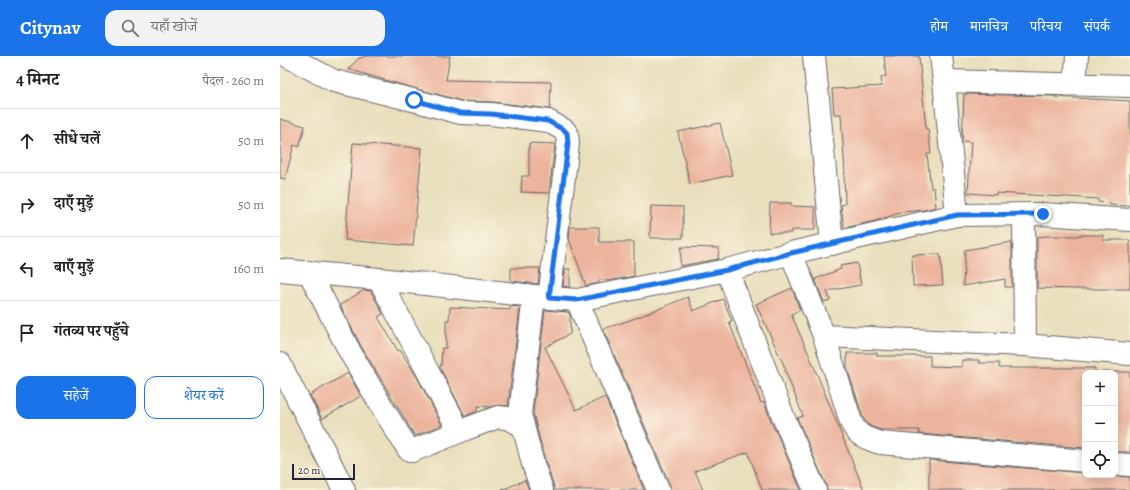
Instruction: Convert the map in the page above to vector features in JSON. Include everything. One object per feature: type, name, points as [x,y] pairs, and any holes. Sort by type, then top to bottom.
[{"type":"street","points":[[287,56],[334,81],[414,100],[460,113],[491,114],[548,121],[567,133],[568,144],[520,414],[533,464],[542,490]]},
{"type":"street","points":[[814,56],[832,244]]},
{"type":"street","points":[[940,56],[944,81],[957,215]]},
{"type":"street","points":[[1075,84],[1077,56]]},
{"type":"street","points":[[944,81],[1130,86]]},
{"type":"street","points":[[280,270],[577,300],[727,270],[791,253],[957,215],[1043,214],[1130,220]]},
{"type":"street","points":[[1024,215],[1025,345]]},
{"type":"street","points":[[791,253],[824,336],[851,422],[859,434],[880,444],[1082,461]]},
{"type":"street","points":[[727,270],[786,421],[815,490]]},
{"type":"street","points":[[309,272],[350,352],[408,449],[412,451],[498,417],[507,418],[523,426]]},
{"type":"street","points":[[379,279],[454,421]]},
{"type":"street","points":[[577,300],[658,490]]},
{"type":"street","points":[[824,336],[1025,345],[1130,354]]},
{"type":"street","points":[[280,364],[344,490]]},
{"type":"street","points":[[1118,464],[1130,465]]},
{"type":"building","points":[[367,56],[450,56],[446,80],[551,82],[550,109],[493,102],[462,101],[348,69],[359,58]]},
{"type":"building","points":[[884,56],[919,56],[926,129],[928,129],[931,154],[927,154],[931,188],[934,188],[936,207],[903,212],[875,221],[844,228],[841,205],[845,204],[845,174],[841,114],[834,114],[832,89],[882,86],[881,77],[886,76]]},
{"type":"building","points":[[964,94],[1055,96],[1130,101],[1130,206],[1110,205],[1110,203],[1098,202],[1098,199],[996,193],[996,195],[968,193],[971,142],[962,141]]},
{"type":"building","points":[[280,119],[305,126],[299,147],[294,145],[285,179],[280,178]]},
{"type":"building","points":[[720,123],[732,175],[690,184],[678,132]]},
{"type":"building","points":[[353,143],[422,148],[413,246],[345,240]]},
{"type":"building","points":[[529,143],[555,144],[549,193],[521,192],[522,176],[529,176]]},
{"type":"building","points":[[770,203],[791,203],[791,206],[815,207],[815,230],[791,230],[791,233],[769,233]]},
{"type":"building","points":[[651,206],[683,207],[683,238],[650,238]]},
{"type":"building","points":[[570,227],[599,227],[599,242],[634,242],[634,276],[610,281],[599,280],[599,283],[586,286],[569,239]]},
{"type":"building","points":[[1103,235],[1103,240],[1130,240],[1130,289],[1037,288],[1037,237]]},
{"type":"building","points":[[1012,242],[1012,287],[1005,287],[1005,279],[963,286],[965,250]]},
{"type":"building","points":[[681,247],[719,248],[718,259],[680,266]]},
{"type":"building","points":[[940,254],[943,285],[913,286],[912,255]]},
{"type":"building","points":[[857,263],[861,285],[827,291],[830,300],[824,302],[815,279],[841,269],[840,266]]},
{"type":"building","points":[[511,268],[540,268],[538,284],[511,281]]},
{"type":"building","points":[[565,269],[570,269],[570,287],[563,286]]},
{"type":"building","points":[[792,288],[800,310],[791,314],[864,490],[827,490],[797,418],[803,416],[786,370],[756,304]]},
{"type":"building","points":[[364,290],[371,291],[383,314],[378,317],[398,351],[400,350],[417,377],[442,425],[415,436],[361,346],[340,305]]},
{"type":"building","points":[[688,297],[693,311],[723,299],[732,321],[729,322],[761,403],[764,402],[774,429],[801,490],[762,490],[748,452],[695,471],[703,490],[670,490],[670,485],[603,329],[633,319]]},
{"type":"building","points":[[510,306],[520,307],[508,406],[478,406],[477,411],[465,416],[440,368],[442,348],[446,348],[446,320],[449,320],[450,307],[510,310]]},
{"type":"building","points":[[545,310],[568,312],[570,315],[570,334],[545,347],[576,410],[605,397],[644,490],[554,490],[533,413]]},
{"type":"building","points":[[847,353],[877,353],[877,356],[930,356],[930,366],[962,367],[962,360],[979,360],[979,363],[999,363],[999,368],[1095,368],[1095,370],[1082,370],[1082,448],[919,434],[919,430],[881,430],[872,427],[866,423],[863,417],[847,368]]},
{"type":"building","points":[[1118,372],[1130,372],[1130,452],[1118,452]]},
{"type":"building","points":[[348,373],[361,396],[322,419],[310,395]]},
{"type":"building","points":[[929,460],[1082,473],[1082,478],[1130,477],[1130,490],[929,490]]},
{"type":"building","points":[[525,480],[529,490],[502,490]]},
{"type":"route","points":[[414,100],[460,113],[491,114],[548,121],[567,133],[568,144],[549,298],[577,300],[727,270],[791,253],[957,215],[1043,214]]}]
